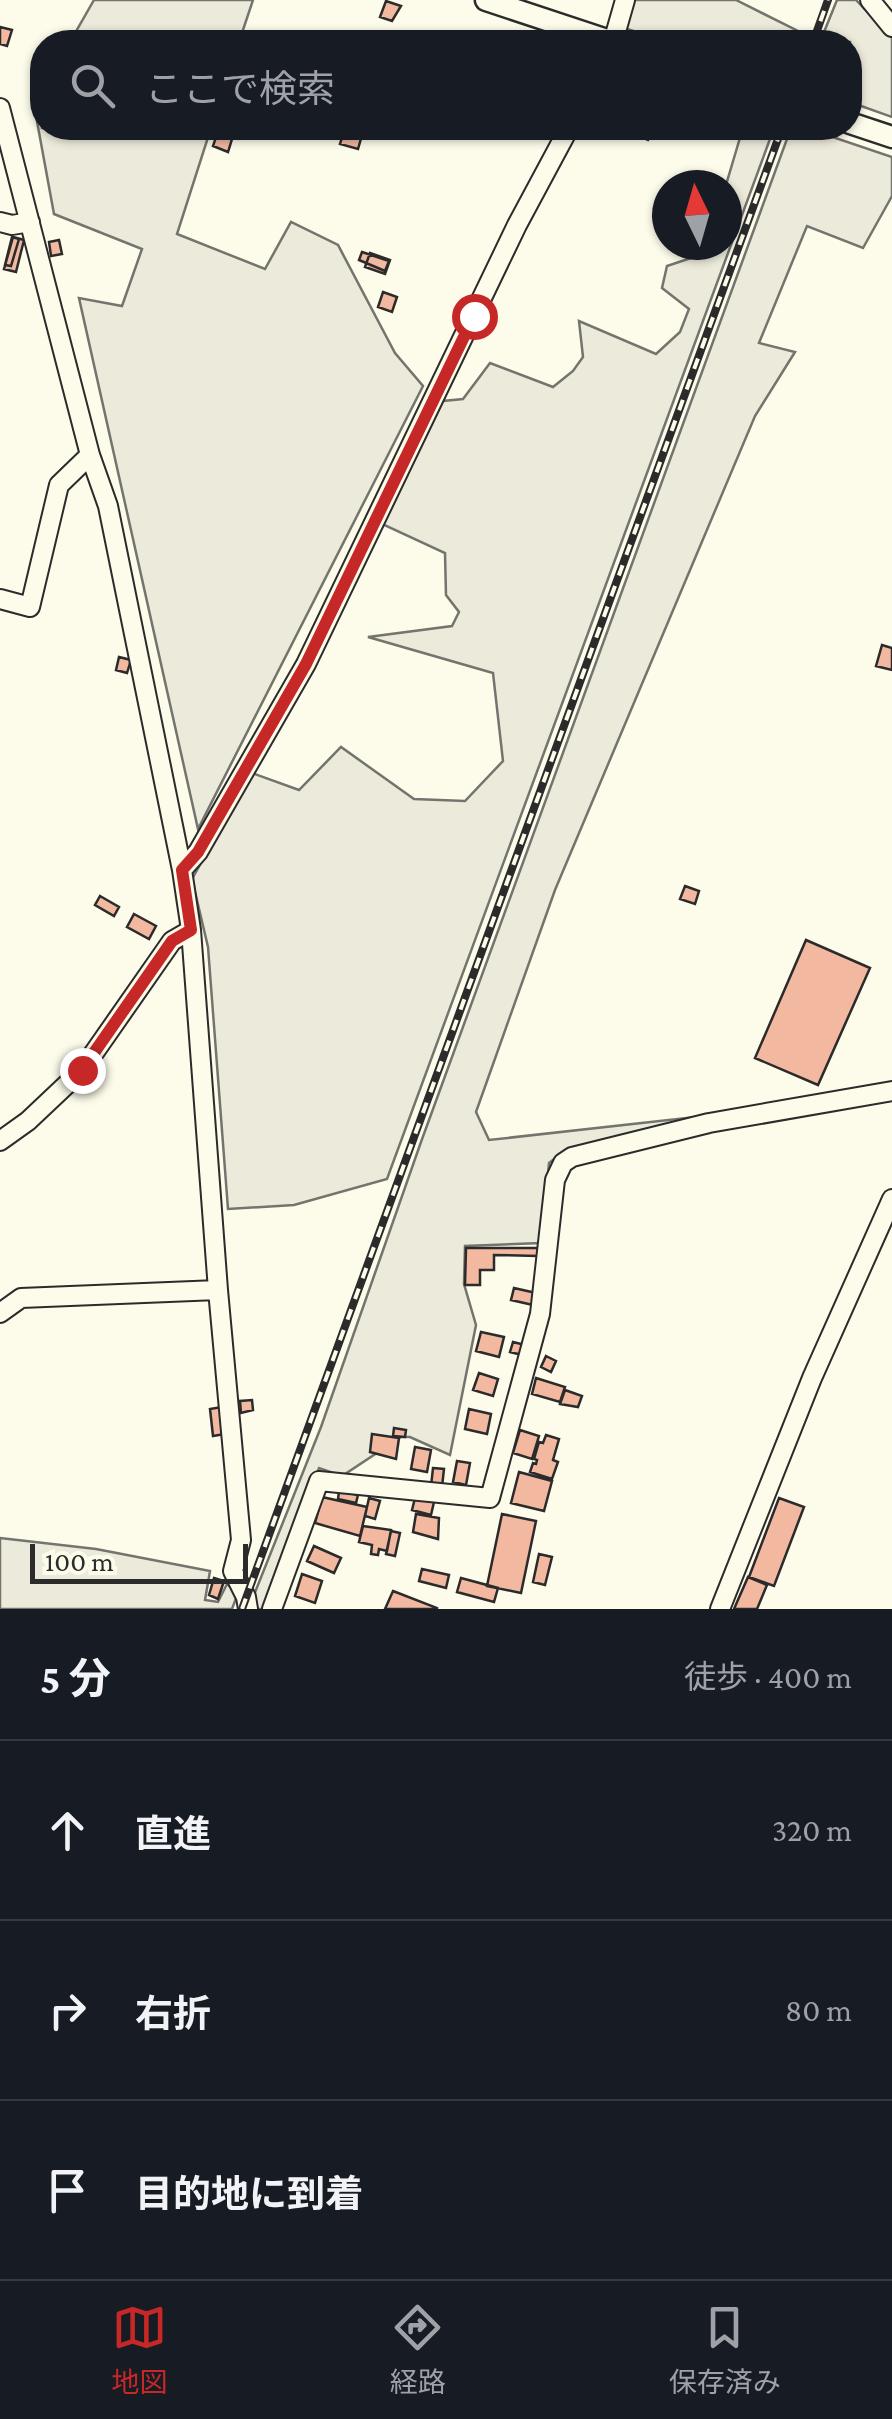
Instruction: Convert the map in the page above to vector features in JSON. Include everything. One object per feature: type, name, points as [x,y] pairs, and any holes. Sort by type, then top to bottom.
[{"type":"main road","points":[[486,0],[577,30]]},
{"type":"main road","points":[[862,127],[892,138]]},
{"type":"street","points":[[616,30],[625,0]]},
{"type":"street","points":[[870,0],[892,27]]},
{"type":"street","points":[[0,108],[90,456],[108,506],[182,870],[191,930],[241,1540],[233,1571],[248,1609]]},
{"type":"street","points":[[182,870],[198,852],[306,664],[517,225],[563,140]]},
{"type":"street","points":[[0,222],[30,222]]},
{"type":"street","points":[[0,599],[30,607],[59,485],[90,456]]},
{"type":"street","points":[[0,1141],[28,1121],[82,1070],[172,941],[191,930]]},
{"type":"street","points":[[272,1609],[320,1481],[490,1498],[540,1314],[555,1180],[563,1164],[572,1158],[709,1122],[892,1091]]},
{"type":"street","points":[[720,1609],[812,1378],[892,1199]]},
{"type":"street","points":[[0,1313],[21,1298],[218,1290]]},
{"type":"shaded area","points":[[94,0],[253,0],[243,30],[77,30]]},
{"type":"shaded area","points":[[629,0],[736,0],[796,30],[630,30],[621,27]]},
{"type":"shaded area","points":[[837,0],[856,0],[892,38],[892,117],[862,106],[862,30],[825,30]]},
{"type":"shaded area","points":[[40,140],[207,140],[177,234],[265,269],[291,222],[338,245],[395,353],[423,386],[198,829],[79,298],[122,306],[142,249],[54,214]]},
{"type":"shaded area","points":[[739,140],[770,140],[742,215],[742,170],[730,170]]},
{"type":"shaded area","points":[[787,140],[842,140],[892,157],[892,196],[863,248],[807,226],[759,343],[795,352],[755,416],[555,890],[476,1112],[489,1140],[695,1117],[689,1124],[561,1154],[549,1163],[542,1243],[465,1246],[464,1284],[476,1325],[450,1455],[410,1437],[401,1437],[342,1476],[319,1468],[267,1609],[253,1609],[252,1600],[321,1427]]},
{"type":"shaded area","points":[[685,260],[725,260],[387,1179],[294,1205],[228,1209],[208,947],[192,879],[252,773],[299,790],[341,747],[414,799],[465,801],[503,761],[493,673],[368,637],[452,626],[459,612],[446,595],[445,553],[382,524],[443,401],[463,399],[490,363],[553,387],[583,357],[579,321],[656,354],[680,332],[689,309],[662,288],[667,266]]},
{"type":"shaded area","points":[[0,1538],[96,1549],[210,1571],[205,1600],[218,1602],[227,1584],[238,1593],[232,1609],[0,1609]]},
{"type":"building","points":[[386,1],[401,6],[392,21],[380,17]]},
{"type":"building","points":[[0,27],[12,30],[7,46],[0,44]]},
{"type":"building","points":[[215,140],[232,140],[228,152],[213,146]]},
{"type":"building","points":[[341,140],[361,140],[358,149],[340,144]]},
{"type":"building","points":[[12,237],[19,239],[11,266],[5,265]]},
{"type":"building","points":[[13,237],[24,240],[16,272],[4,269]]},
{"type":"building","points":[[59,240],[62,254],[51,256],[49,242]]},
{"type":"building","points":[[362,252],[389,261],[385,271],[359,260]]},
{"type":"building","points":[[370,253],[390,260],[385,274],[365,267]]},
{"type":"building","points":[[383,292],[397,297],[392,312],[378,307]]},
{"type":"building","points":[[882,645],[892,648],[892,670],[876,666]]},
{"type":"building","points":[[119,657],[131,660],[127,673],[116,670]]},
{"type":"building","points":[[685,886],[699,891],[695,904],[680,899]]},
{"type":"building","points":[[100,896],[119,907],[114,916],[95,905]]},
{"type":"building","points":[[134,914],[156,926],[149,939],[127,927]]},
{"type":"building","points":[[806,940],[870,968],[818,1085],[755,1058]]},
{"type":"building","points":[[466,1248],[538,1248],[538,1256],[494,1255],[494,1270],[480,1270],[480,1285],[465,1285]]},
{"type":"building","points":[[514,1288],[536,1293],[533,1305],[511,1300]]},
{"type":"building","points":[[481,1332],[504,1337],[499,1357],[476,1351]]},
{"type":"building","points":[[513,1342],[525,1345],[522,1355],[510,1352]]},
{"type":"building","points":[[546,1356],[556,1361],[551,1372],[541,1367]]},
{"type":"building","points":[[479,1373],[498,1379],[493,1396],[473,1390]]},
{"type":"building","points":[[536,1378],[565,1387],[560,1402],[532,1394]]},
{"type":"building","points":[[565,1390],[582,1396],[578,1407],[560,1404]]},
{"type":"building","points":[[252,1400],[253,1410],[241,1413],[240,1401]]},
{"type":"building","points":[[222,1407],[225,1434],[213,1436],[210,1409]]},
{"type":"building","points":[[469,1409],[491,1414],[487,1434],[465,1429]]},
{"type":"building","points":[[394,1428],[406,1430],[405,1437],[393,1436]]},
{"type":"building","points":[[520,1430],[539,1436],[532,1459],[513,1453]]},
{"type":"building","points":[[372,1434],[399,1438],[396,1459],[370,1452]]},
{"type":"building","points":[[546,1435],[559,1439],[552,1479],[530,1472],[536,1464],[539,1442],[543,1443]]},
{"type":"building","points":[[415,1447],[431,1450],[427,1472],[411,1469]]},
{"type":"building","points":[[457,1461],[470,1463],[466,1485],[453,1482]]},
{"type":"building","points":[[433,1468],[444,1469],[442,1487],[431,1486]]},
{"type":"building","points":[[519,1472],[552,1481],[544,1511],[511,1503]]},
{"type":"building","points":[[339,1491],[358,1495],[356,1503],[338,1499]]},
{"type":"building","points":[[322,1497],[367,1507],[360,1536],[315,1523]]},
{"type":"building","points":[[369,1498],[380,1501],[375,1519],[365,1516]]},
{"type":"building","points":[[415,1498],[434,1502],[431,1515],[412,1510]]},
{"type":"building","points":[[779,1498],[804,1507],[774,1586],[749,1577]]},
{"type":"building","points":[[416,1514],[439,1518],[438,1539],[413,1532]]},
{"type":"building","points":[[502,1514],[536,1521],[521,1593],[487,1586]]},
{"type":"building","points":[[363,1526],[391,1530],[387,1551],[379,1549],[378,1555],[371,1554],[372,1545],[359,1542]]},
{"type":"building","points":[[391,1531],[400,1533],[395,1556],[386,1554]]},
{"type":"building","points":[[314,1546],[341,1558],[334,1573],[307,1561]]},
{"type":"building","points":[[539,1554],[552,1557],[545,1585],[533,1582]]},
{"type":"building","points":[[422,1569],[449,1575],[446,1588],[419,1581]]},
{"type":"building","points":[[302,1574],[322,1581],[315,1603],[295,1596]]},
{"type":"building","points":[[748,1577],[767,1585],[757,1609],[734,1609]]},
{"type":"building","points":[[214,1578],[224,1581],[218,1599],[209,1595]]},
{"type":"building","points":[[461,1578],[498,1588],[494,1602],[457,1592]]},
{"type":"building","points":[[393,1591],[437,1608],[437,1609],[385,1609]]},
{"type":"railway","points":[[817,30],[828,0]]},
{"type":"railway","points":[[242,1609],[778,140]]},
{"type":"route","points":[[82,1070],[172,941],[191,930],[182,870],[198,852],[306,664],[474,316]]}]
